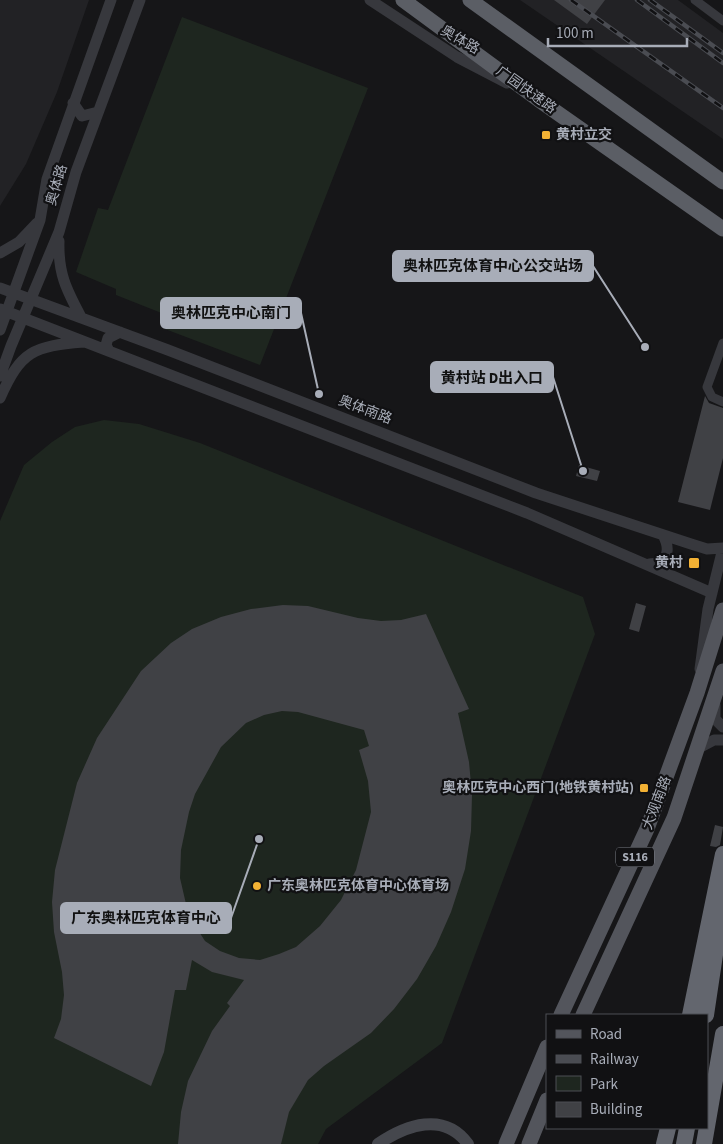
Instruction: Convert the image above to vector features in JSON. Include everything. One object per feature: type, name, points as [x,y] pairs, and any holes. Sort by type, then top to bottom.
[{"type":"highway","name":"广园快速路","points":[[403,0],[539,100],[723,229]]},
{"type":"highway","points":[[470,0],[723,182]]},
{"type":"highway","points":[[690,1014],[723,854]]},
{"type":"highway","points":[[706,1014],[723,898]]},
{"type":"highway","points":[[708,1123],[723,1034]]},
{"type":"highway","points":[[664,1144],[668,1129]]},
{"type":"highway","points":[[684,1144],[687,1129]]},
{"type":"highway","points":[[704,1144],[707,1129]]},
{"type":"main road","name":"大观南路","points":[[561,1014],[648,829],[698,693],[723,610]]},
{"type":"main road","name":"大观南路","points":[[583,1014],[659,852],[699,748],[723,671]]},
{"type":"main road","points":[[506,1144],[546,1049]]},
{"type":"main road","points":[[529,1144],[546,1102]]},
{"type":"main road","points":[[378,1144],[400,1130],[427,1123],[451,1128],[468,1144]]},
{"type":"street","name":"奥体路","points":[[0,330],[4,310],[14,292],[40,220],[47,179],[111,0]]},
{"type":"street","name":"奥体路","points":[[0,376],[59,232],[76,172],[140,0]]},
{"type":"street","name":"奥体路","points":[[370,0],[458,56],[539,100]]},
{"type":"street","points":[[695,0],[723,20]]},
{"type":"street","points":[[73,104],[82,116],[98,112]]},
{"type":"street","points":[[0,254],[19,242],[40,220]]},
{"type":"street","points":[[59,232],[60,272],[81,317]]},
{"type":"street","name":"奥体南路","points":[[0,288],[32,298],[536,493],[707,549],[723,548]]},
{"type":"street","points":[[4,310],[527,513],[712,593]]},
{"type":"street","points":[[109,351],[106,345],[108,338],[120,332]]},
{"type":"street","points":[[0,398],[16,366],[29,355],[48,346],[86,342]]},
{"type":"street","points":[[723,343],[707,387],[712,397],[723,402]]},
{"type":"street","points":[[647,564],[658,564],[664,561],[667,556],[663,535]]},
{"type":"street","points":[[698,693],[700,660],[712,593],[723,548]]},
{"type":"street","points":[[723,677],[716,694],[714,714],[715,719],[723,727]]},
{"type":"street","points":[[699,748],[714,740],[723,740]]},
{"type":"shaded area","points":[[0,0],[89,0],[57,92],[26,164],[0,206]]},
{"type":"shaded area","points":[[520,0],[678,0],[723,33],[723,139]]},
{"type":"green space","points":[[182,17],[368,88],[260,365],[165,329],[169,316],[116,295],[116,289],[76,272],[98,208],[108,210]]},
{"type":"green space","points":[[104,420],[139,424],[200,443],[583,597],[595,634],[442,1043],[326,1129],[318,1144],[0,1144],[0,521],[24,465],[52,442],[75,427]]},
{"type":"building","points":[[554,0],[605,0],[587,24]]},
{"type":"building","points":[[705,396],[709,403],[723,408],[723,458],[710,510],[678,502]]},
{"type":"building","points":[[579,465],[600,471],[597,481],[576,476]]},
{"type":"building","points":[[636,603],[646,606],[639,632],[629,629]]},
{"type":"building","name":"广东奥林匹克体育中心体育场","points":[[283,605],[308,606],[358,618],[381,621],[401,620],[426,614],[469,709],[458,713],[469,762],[472,795],[471,831],[465,869],[451,912],[436,946],[417,979],[394,1009],[371,1033],[324,1066],[308,1080],[289,1112],[281,1144],[178,1144],[181,1112],[188,1081],[212,1031],[230,1006],[227,1003],[244,980],[212,972],[192,960],[186,990],[175,990],[164,1052],[151,1086],[54,1038],[61,1019],[64,995],[62,972],[54,932],[52,902],[55,870],[77,783],[97,738],[141,671],[171,643],[192,629],[221,617],[251,609]],"holes":[[[282,711],[298,712],[364,730],[369,746],[359,750],[368,781],[371,812],[356,870],[341,900],[320,926],[296,947],[279,954],[260,960],[239,958],[220,951],[205,941],[194,924],[186,904],[180,878],[181,850],[189,812],[195,794],[221,747],[246,723],[264,715]]]},
{"type":"building","points":[[715,825],[723,827],[720,845],[716,847],[710,846]]},
{"type":"railway","points":[[571,0],[723,108]]},
{"type":"railway","points":[[637,0],[723,63]]},
{"type":"railway","points":[[650,0],[723,53]]},
{"type":"place","name":"黄村立交","points":[[546,135]]},
{"type":"place","name":"奥林匹克体育中心公交站场","points":[[645,347]]},
{"type":"place","name":"奥林匹克中心南门","points":[[319,394]]},
{"type":"place","name":"黄村站 D出入口","points":[[583,471]]},
{"type":"place","name":"黄村","points":[[694,563]]},
{"type":"place","name":"奥林匹克中心西门(地铁黄村站)","points":[[644,788]]},
{"type":"place","name":"广东奥林匹克体育中心","points":[[259,839]]},
{"type":"place","name":"广东奥林匹克体育中心体育场","points":[[257,886]]}]
